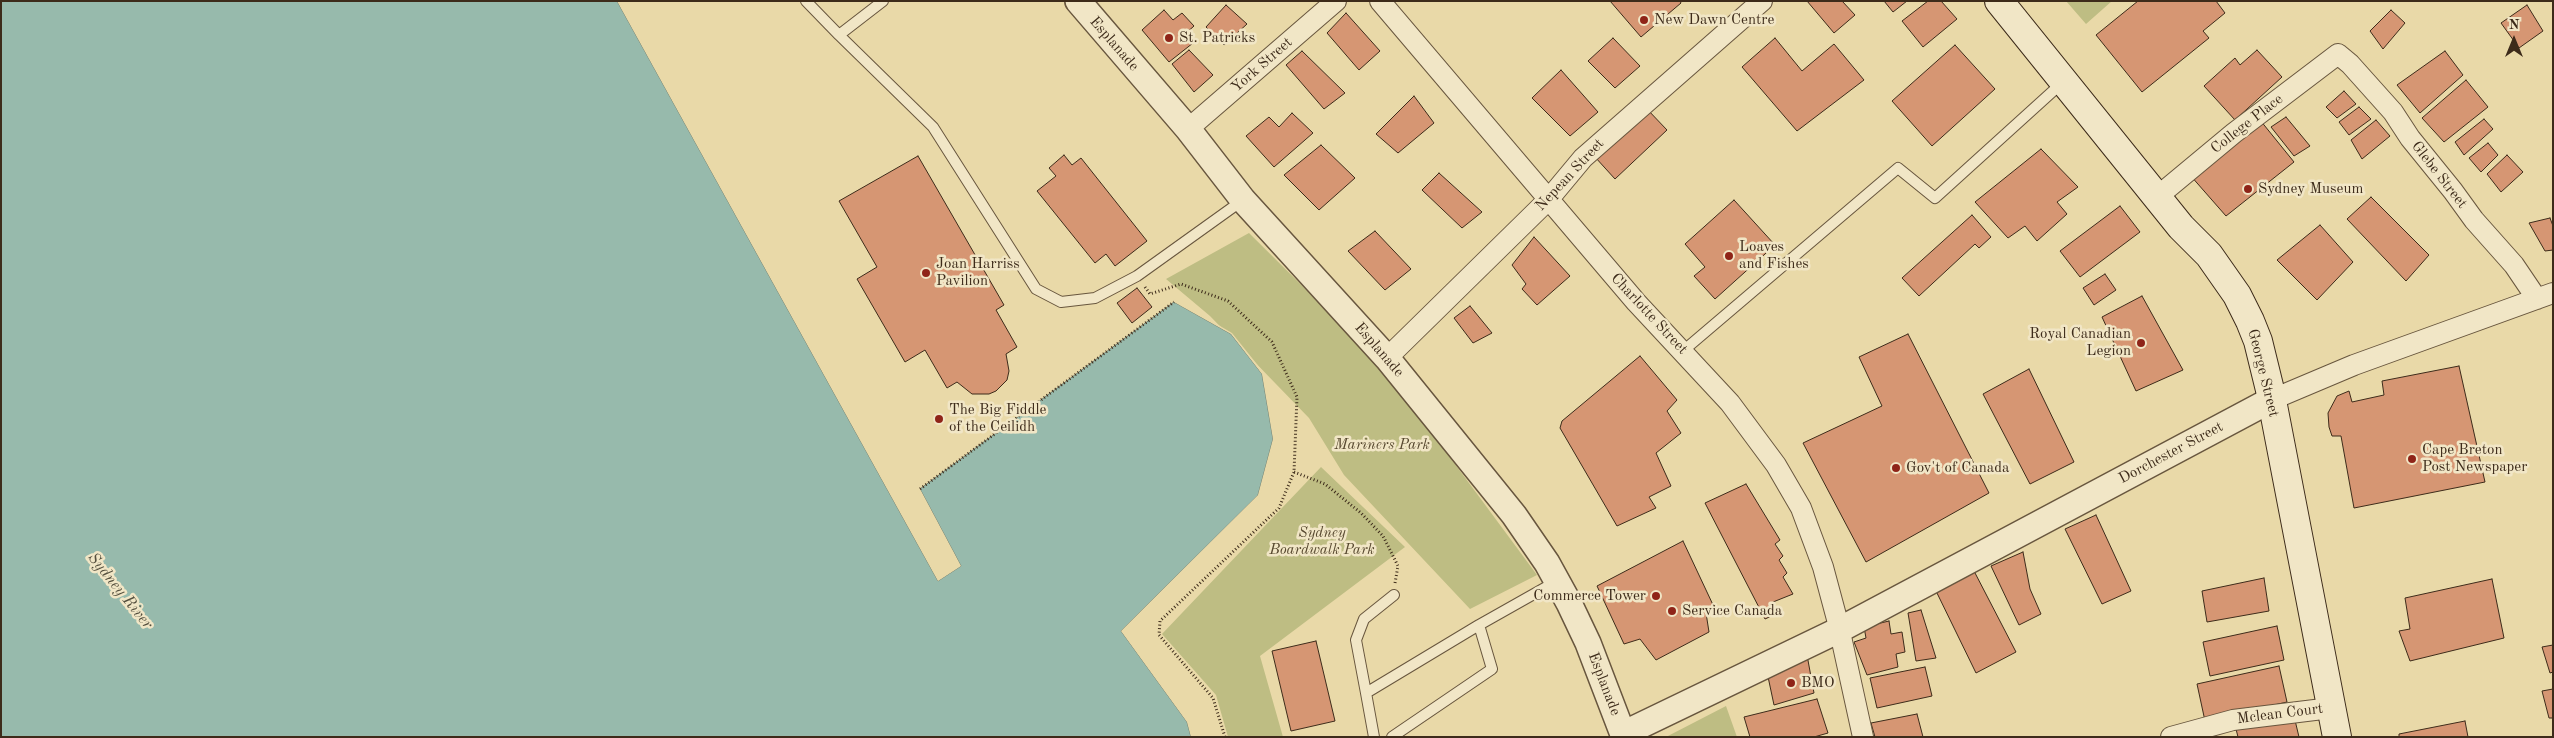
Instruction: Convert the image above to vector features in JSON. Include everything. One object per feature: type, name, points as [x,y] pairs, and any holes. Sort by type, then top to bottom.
[{"type":"main road","name":"George Street","points":[[1999,1],[2181,227],[2209,256],[2237,295],[2258,341],[2337,737]]},
{"type":"street","name":"York Street","points":[[1188,128],[1336,1]]},
{"type":"street","name":"Charlotte Street","points":[[1380,1],[1636,302],[1730,403],[1776,465],[1797,500],[1823,568],[1863,737]]},
{"type":"street","name":"Nepean Street","points":[[1386,358],[1548,200],[1583,158],[1762,1]]},
{"type":"street","name":"Esplanade","points":[[1077,3],[1188,128],[1243,200],[1386,358],[1503,500],[1558,581],[1588,643],[1623,735]]},
{"type":"street","name":"College Place","points":[[2157,196],[2234,133],[2338,54]]},
{"type":"street","name":"Glebe Street","points":[[2338,54],[2350,64],[2393,112],[2410,138],[2474,220],[2545,296]]},
{"type":"street","name":"Dorchester Street","points":[[1623,735],[1839,630],[2271,400],[2354,365],[2545,296]]},
{"type":"street","name":"Mclean Court","points":[[2171,737],[2233,720],[2331,708]]},
{"type":"lane","points":[[806,1],[933,127],[1036,289],[1061,302],[1094,298],[1137,276],[1243,200]]},
{"type":"lane","points":[[839,35],[883,1]]},
{"type":"lane","points":[[1683,351],[1898,168],[1935,198],[2064,82]]},
{"type":"lane","points":[[1366,693],[1479,624],[1558,581]]},
{"type":"lane","points":[[1374,737],[1356,640],[1364,619],[1394,595]]},
{"type":"lane","points":[[1392,737],[1492,669],[1479,624]]},
{"type":"path","points":[[1137,276],[1150,294],[1180,284],[1228,302],[1272,342],[1297,397],[1294,472],[1278,508],[1160,621],[1159,635],[1213,698],[1224,737]]},
{"type":"path","points":[[920,488],[1174,302]]},
{"type":"path","points":[[1294,472],[1325,484],[1361,513],[1383,536],[1398,566],[1394,595]]},
{"type":"green space","points":[[2066,1],[2112,1],[2086,24]]},
{"type":"green space","name":"Mariners Park","points":[[1249,233],[1381,364],[1537,575],[1470,609],[1344,475],[1309,418],[1210,316],[1166,279]]},
{"type":"green space","name":"Sydney Boardwalk Park","points":[[1321,467],[1405,547],[1260,656],[1283,737],[1228,737],[1216,695],[1162,634]]},
{"type":"green space","points":[[1726,706],[1737,737],[1666,737]]},
{"type":"water","name":"Sydney River","points":[[1,1],[617,1],[938,581],[961,566],[920,489],[1174,302],[1231,334],[1262,374],[1273,439],[1258,495],[1121,631],[1187,722],[1191,737],[1,737]]},
{"type":"pier","points":[[617,1],[620,1],[939,578],[958,565],[917,490],[918,486],[920,489],[961,566],[938,581]]},
{"type":"pier","points":[[1174,299],[1232,333],[1264,373],[1276,439],[1260,497],[1124,632],[1189,720],[1194,737],[1191,737],[1187,722],[1121,631],[1258,495],[1273,439],[1262,374],[1231,334],[1174,302]]},
{"type":"building","name":"New Dawn Centre","points":[[1610,1],[1680,1],[1681,3],[1641,37]]},
{"type":"building","points":[[1807,1],[1842,1],[1855,15],[1834,33]]},
{"type":"building","points":[[1884,1],[1907,1],[1893,12]]},
{"type":"building","points":[[1928,1],[1941,1],[1957,19],[1923,47],[1902,21]]},
{"type":"building","points":[[2138,1],[2216,1],[2225,13],[2203,31],[2209,38],[2142,92],[2096,35]]},
{"type":"building","points":[[1226,5],[1247,24],[1224,45],[1206,27]]},
{"type":"building","points":[[2527,5],[2543,31],[2519,48],[2501,23]]},
{"type":"building","name":"St. Patricks","points":[[1164,10],[1173,20],[1182,13],[1194,26],[1185,34],[1193,43],[1169,62],[1142,30]]},
{"type":"building","points":[[2391,10],[2405,23],[2383,49],[2370,31]]},
{"type":"building","points":[[1346,13],[1380,51],[1359,70],[1327,33]]},
{"type":"building","points":[[1613,38],[1640,66],[1615,88],[1588,61]]},
{"type":"building","points":[[1775,38],[1802,71],[1834,44],[1864,80],[1797,131],[1742,67]]},
{"type":"building","points":[[1955,45],[1995,89],[1932,146],[1892,101]]},
{"type":"building","points":[[1189,50],[1213,75],[1194,92],[1172,64]]},
{"type":"building","points":[[2257,50],[2282,77],[2235,120],[2204,86],[2235,58],[2240,65]]},
{"type":"building","points":[[1302,51],[1345,93],[1324,109],[1286,65]]},
{"type":"building","points":[[2445,51],[2463,75],[2420,113],[2397,85]]},
{"type":"building","points":[[1561,70],[1598,112],[1570,136],[1532,98]]},
{"type":"building","points":[[2466,80],[2488,107],[2444,142],[2422,118]]},
{"type":"building","points":[[2344,91],[2356,104],[2337,118],[2326,107]]},
{"type":"building","points":[[1414,96],[1434,123],[1398,153],[1376,134]]},
{"type":"building","points":[[2359,107],[2371,119],[2349,135],[2339,122]]},
{"type":"building","points":[[1646,108],[1667,130],[1615,179],[1595,157]]},
{"type":"building","points":[[1292,113],[1313,133],[1274,167],[1246,136],[1269,117],[1279,127]]},
{"type":"building","points":[[2286,117],[2310,146],[2294,156],[2271,127]]},
{"type":"building","points":[[2484,119],[2493,129],[2464,155],[2455,142]]},
{"type":"building","points":[[2260,120],[2294,162],[2226,216],[2190,175]]},
{"type":"building","points":[[2376,120],[2390,136],[2362,159],[2351,140]]},
{"type":"building","points":[[2488,143],[2498,155],[2481,172],[2469,158]]},
{"type":"building","points":[[1321,145],[1355,178],[1319,210],[1284,175]]},
{"type":"building","points":[[2041,149],[2078,187],[2057,202],[2067,214],[2037,241],[2025,226],[2008,238],[1975,202]]},
{"type":"building","points":[[1064,155],[1072,165],[1081,158],[1147,241],[1115,266],[1106,254],[1095,263],[1037,191],[1056,176],[1049,168]]},
{"type":"building","points":[[2507,155],[2523,172],[2501,192],[2487,174]]},
{"type":"building","name":"Joan Harriss Pavilion","points":[[918,156],[1004,305],[996,310],[1017,347],[1006,354],[1009,371],[1007,380],[996,391],[989,394],[972,394],[957,382],[947,388],[925,350],[905,362],[857,279],[877,267],[839,201]]},
{"type":"building","points":[[1439,173],[1482,212],[1462,228],[1422,190]]},
{"type":"building","points":[[2371,197],[2429,255],[2406,281],[2347,219]]},
{"type":"building","name":"Loaves and Fishes","points":[[1734,200],[1775,245],[1715,299],[1694,276],[1705,267],[1685,244]]},
{"type":"building","points":[[2120,206],[2140,232],[2080,277],[2060,251]]},
{"type":"building","points":[[1972,215],[1991,237],[1979,248],[1975,244],[1919,296],[1902,278]]},
{"type":"building","points":[[2550,218],[2553,226],[2553,250],[2545,251],[2529,223]]},
{"type":"building","points":[[2320,225],[2353,262],[2317,300],[2277,260]]},
{"type":"building","points":[[1375,231],[1411,269],[1385,290],[1348,251]]},
{"type":"building","points":[[1534,237],[1570,276],[1537,305],[1522,289],[1526,284],[1512,265]]},
{"type":"building","points":[[2105,274],[2116,290],[2094,305],[2083,288]]},
{"type":"building","points":[[1137,288],[1152,307],[1132,323],[1117,303]]},
{"type":"building","name":"Royal Canadian Legion","points":[[2142,296],[2183,370],[2136,391],[2102,317]]},
{"type":"building","points":[[1470,306],[1492,333],[1473,343],[1454,318]]},
{"type":"building","name":"Gov't of Canada","points":[[1908,334],[1989,493],[1866,562],[1803,443],[1882,406],[1859,357]]},
{"type":"building","points":[[1640,356],[1677,400],[1667,411],[1681,433],[1656,453],[1671,486],[1649,497],[1656,508],[1617,526],[1560,428],[1562,421]]},
{"type":"building","name":"Cape Breton Post Newspaper","points":[[2459,366],[2485,482],[2354,508],[2341,436],[2332,436],[2329,427],[2328,413],[2337,396],[2349,391],[2352,402],[2384,395],[2382,381]]},
{"type":"building","points":[[2029,369],[2074,462],[2030,484],[1983,394]]},
{"type":"building","points":[[1746,484],[1780,540],[1775,544],[1783,556],[1779,560],[1787,573],[1783,577],[1793,594],[1773,602],[1778,613],[1765,619],[1705,503]]},
{"type":"building","points":[[2096,515],[2131,591],[2102,604],[2065,529]]},
{"type":"building","name":"Commerce Tower","points":[[1683,541],[1714,607],[1706,613],[1709,632],[1656,660],[1640,639],[1624,644],[1597,586]]},
{"type":"building","points":[[2023,552],[2030,589],[2041,614],[2019,625],[1991,566]]},
{"type":"building","points":[[1974,571],[2016,652],[1976,673],[1936,591]]},
{"type":"building","points":[[2264,578],[2269,611],[2207,622],[2202,591]]},
{"type":"building","points":[[2492,579],[2504,638],[2410,661],[2399,631],[2410,629],[2405,598]]},
{"type":"building","points":[[1921,610],[1936,658],[1916,661],[1908,613]]},
{"type":"building","points":[[1889,621],[1891,634],[1902,632],[1905,652],[1896,654],[1898,667],[1867,675],[1854,642],[1866,638],[1864,627]]},
{"type":"building","points":[[2277,626],[2284,660],[2210,676],[2203,642]]},
{"type":"building","points":[[1316,641],[1335,721],[1291,731],[1272,651]]},
{"type":"building","points":[[2553,645],[2553,672],[2550,673],[2542,647]]},
{"type":"building","name":"BMO","points":[[1807,655],[1814,693],[1774,705],[1767,672]]},
{"type":"building","points":[[2279,666],[2287,702],[2205,721],[2197,684]]},
{"type":"building","points":[[1925,667],[1932,696],[1877,708],[1870,678]]},
{"type":"building","points":[[2553,689],[2553,718],[2549,718],[2542,691]]},
{"type":"building","points":[[1817,699],[1828,733],[1814,737],[1750,737],[1744,717]]},
{"type":"building","points":[[1917,714],[1923,737],[1875,737],[1871,723]]},
{"type":"building","points":[[2294,716],[2299,737],[2238,737],[2235,725]]},
{"type":"building","points":[[2465,721],[2468,737],[2399,737],[2399,734]]},
{"type":"place","name":"New Dawn Centre","points":[[1644,20]]},
{"type":"place","name":"St. Patricks","points":[[1169,38]]},
{"type":"place","name":"Sydney Museum","points":[[2248,189]]},
{"type":"place","name":"Loaves and Fishes","points":[[1729,256]]},
{"type":"place","name":"Joan Harriss Pavilion","points":[[926,273]]},
{"type":"place","name":"Royal Canadian Legion","points":[[2141,343]]},
{"type":"place","name":"The Big Fiddle of the Ceilidh","points":[[939,419]]},
{"type":"place","name":"Cape Breton Post Newspaper","points":[[2412,459]]},
{"type":"place","name":"Gov't of Canada","points":[[1896,468]]},
{"type":"place","name":"Commerce Tower","points":[[1656,596]]},
{"type":"place","name":"Service Canada","points":[[1672,611]]},
{"type":"place","name":"BMO","points":[[1791,683]]}]
